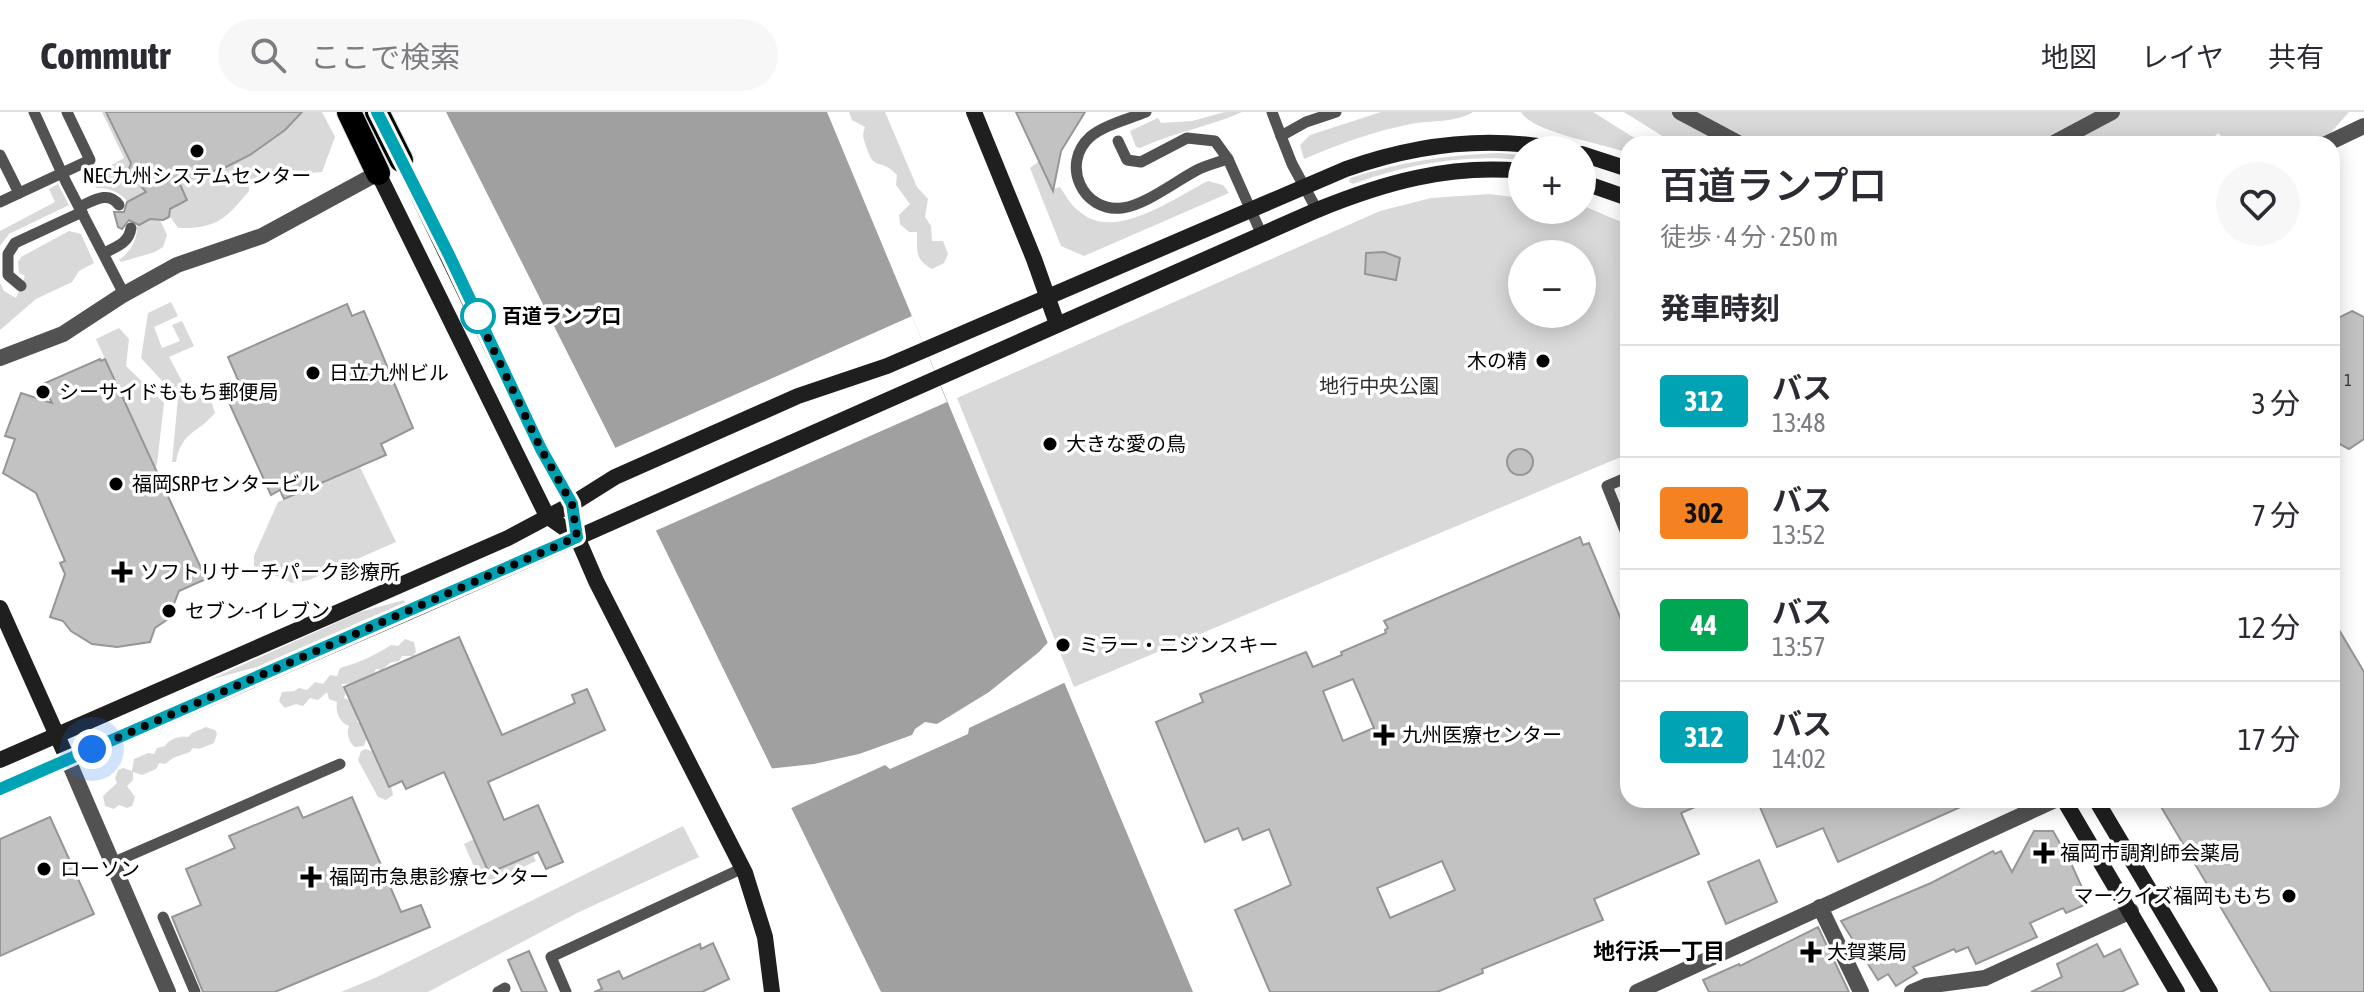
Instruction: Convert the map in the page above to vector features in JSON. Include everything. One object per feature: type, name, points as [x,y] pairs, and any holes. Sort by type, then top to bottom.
[{"type":"highway","points":[[349,112],[378,173]]},
{"type":"highway","points":[[377,112],[401,160]]},
{"type":"street","points":[[974,112],[1057,324]]},
{"type":"street","points":[[1680,112],[1725,136]]},
{"type":"street","points":[[2067,136],[2112,112]]},
{"type":"street","points":[[2340,137],[2364,126]]},
{"type":"street","points":[[0,760],[508,538],[615,477],[798,396],[887,366],[1303,186],[1376,158],[1419,148],[1466,142],[1508,143]]},
{"type":"street","points":[[1596,159],[1620,166]]},
{"type":"street","points":[[401,160],[541,449],[572,504],[577,537],[596,581],[743,868],[765,937],[772,992]]},
{"type":"street","points":[[0,789],[1317,210],[1385,184],[1425,175],[1508,170]]},
{"type":"street","points":[[0,358],[63,334],[124,294],[177,265],[262,236],[378,173],[547,516],[577,537]]},
{"type":"street","points":[[1596,187],[1620,195]]},
{"type":"street","points":[[0,608],[168,992]]},
{"type":"street","points":[[1637,992],[2037,808]]},
{"type":"street","points":[[2069,808],[2177,992]]},
{"type":"street","points":[[2101,808],[2210,992]]},
{"type":"street","points":[[1820,907],[1861,992]]},
{"type":"street","points":[[1912,992],[1926,986],[1985,978],[2131,911]]},
{"type":"lane","points":[[34,112],[124,294]]},
{"type":"lane","points":[[0,202],[90,160],[67,112]]},
{"type":"lane","points":[[1146,112],[1091,137],[1081,150],[1076,168],[1078,184],[1096,204],[1122,208],[1139,203],[1200,169],[1228,159]]},
{"type":"lane","points":[[1272,112],[1303,186],[1317,210]]},
{"type":"lane","points":[[1281,136],[1306,122],[1336,112]]},
{"type":"lane","points":[[1118,141],[1127,160],[1141,162],[1187,138],[1215,141],[1228,159],[1261,233]]},
{"type":"lane","points":[[0,155],[19,193]]},
{"type":"lane","points":[[21,286],[8,275],[8,254],[15,243],[102,197],[110,197],[119,205]]},
{"type":"lane","points":[[104,253],[125,242],[131,228]]},
{"type":"lane","points":[[1620,480],[1607,486],[1620,518]]},
{"type":"lane","points":[[112,863],[340,764]]},
{"type":"lane","points":[[566,992],[551,957],[743,868]]},
{"type":"lane","points":[[163,917],[195,992]]},
{"type":"green space","points":[[102,112],[322,112],[335,137],[322,172],[285,176],[281,171],[249,186],[249,191],[234,209],[202,227],[178,228],[169,215],[160,220],[167,235],[163,247],[121,262],[119,260],[135,238],[137,226],[130,204],[121,195],[96,188],[90,177],[124,158]]},
{"type":"green space","points":[[849,112],[885,112],[917,187],[928,199],[925,217],[931,226],[932,241],[943,241],[948,254],[944,263],[932,269],[919,257],[917,232],[909,232],[900,224],[899,215],[910,204],[896,185],[897,175],[872,159],[864,138],[865,127],[852,120]]},
{"type":"green space","points":[[1225,112],[1242,112],[1140,148],[1136,147],[1130,131],[1158,118],[1161,123],[1192,121]]},
{"type":"green space","points":[[1381,112],[1473,112],[1451,120],[1384,130],[1304,159],[1300,145],[1310,135]]},
{"type":"green space","points":[[1521,112],[1593,112],[1631,136],[1620,136],[1620,151],[1596,144],[1596,136],[1568,136],[1539,126]]},
{"type":"green space","points":[[1624,112],[2349,112],[2328,136],[2221,136],[2218,133],[2215,136],[1662,136]]},
{"type":"green space","points":[[1508,154],[1508,159],[1436,162],[1353,184],[1349,182],[1350,178],[1368,172],[1442,158]]},
{"type":"green space","points":[[1039,161],[1053,189],[1060,187],[1074,207],[1094,220],[1127,220],[1162,206],[1208,181],[1223,185],[1229,193],[1084,256],[1061,246],[1030,168]]},
{"type":"green space","points":[[58,184],[69,205],[9,234],[0,246],[0,231],[55,202],[49,189]]},
{"type":"green space","name":"地行中央公園","points":[[1489,194],[1508,196],[1508,224],[1596,224],[1596,211],[1620,222],[1620,457],[1074,687],[957,398],[1380,211],[1431,198]]},
{"type":"green space","points":[[69,231],[81,234],[94,263],[79,271],[72,282],[36,299],[0,330],[0,283],[4,291],[16,298],[25,276],[19,273],[21,257]]},
{"type":"green space","points":[[171,302],[178,316],[154,327],[162,348],[180,341],[172,325],[182,321],[194,346],[169,357],[191,398],[195,394],[208,392],[215,413],[182,444],[176,462],[172,462],[178,398],[141,358],[148,313]]},
{"type":"green space","points":[[119,328],[129,339],[126,366],[164,403],[155,468],[96,339]]},
{"type":"green space","points":[[360,467],[396,542],[309,580],[292,583],[254,566],[254,556],[278,502]]},
{"type":"green space","points":[[404,600],[405,603],[257,667],[209,680],[360,612]]},
{"type":"green space","points":[[405,639],[414,642],[416,652],[413,656],[402,656],[382,670],[376,669],[358,680],[341,684],[346,691],[344,698],[352,701],[359,715],[357,722],[364,725],[367,737],[364,746],[355,747],[351,743],[349,726],[341,720],[337,702],[329,699],[327,692],[318,700],[310,698],[303,706],[296,704],[285,708],[279,701],[282,692],[299,688],[307,690],[315,682],[323,684],[330,675],[337,676],[340,668],[391,645],[398,646]]},
{"type":"green space","points":[[206,727],[217,734],[214,743],[193,748],[165,764],[159,763],[156,769],[142,775],[133,772],[133,780],[127,786],[135,797],[132,806],[119,805],[114,809],[105,806],[103,796],[117,783],[118,770],[132,771],[134,759],[148,753],[154,754],[157,748],[172,740],[188,737]]},
{"type":"green space","points":[[361,751],[374,752],[390,785],[393,795],[386,800],[378,797],[358,760]]},
{"type":"green space","points":[[683,826],[699,857],[577,913],[428,992],[341,992],[377,977]]},
{"type":"green space","points":[[474,839],[489,873],[531,851],[536,861],[490,883],[480,880],[464,844]]},
{"type":"shaded area","points":[[446,112],[827,112],[1193,992],[881,992],[622,461]]},
{"type":"pier","points":[[912,316],[947,402],[655,531],[615,448]]},
{"type":"pier","points":[[1051,639],[1068,681],[969,728],[968,734],[890,769],[885,765],[787,810],[767,769],[814,764],[859,754],[912,735],[925,722],[937,724],[989,692]]},
{"type":"building","name":"NEC九州システムセンター","points":[[106,112],[302,112],[285,130],[250,155],[226,167],[179,182],[187,200],[170,209],[169,217],[150,219],[139,225],[129,220],[122,229],[118,227],[114,212],[124,212],[127,202],[146,192],[128,171],[131,163]]},
{"type":"building","points":[[1016,112],[1085,112],[1061,151],[1053,191]]},
{"type":"building","points":[[1384,252],[1400,258],[1396,280],[1365,274],[1366,253]]},
{"type":"building","name":"日立九州ビル","points":[[347,304],[352,316],[364,311],[413,428],[381,444],[386,455],[284,499],[280,490],[271,495],[226,396],[242,389],[228,357]]},
{"type":"building","points":[[2352,311],[2364,317],[2364,439],[2349,449],[2340,444],[2340,317]]},
{"type":"building","points":[[105,359],[206,579],[179,591],[168,619],[155,628],[150,642],[117,647],[92,644],[71,631],[63,621],[50,617],[65,574],[60,563],[65,561],[36,493],[3,473],[15,439],[5,436],[21,393],[52,403],[43,384]]},
{"type":"building","points":[[1520,449],[1529,453],[1533,462],[1529,471],[1520,475],[1511,471],[1507,462],[1511,453]]},
{"type":"building","name":"九州医療センター","points":[[1580,537],[1583,545],[1589,543],[1620,617],[1620,808],[1693,808],[1681,813],[1699,854],[1594,899],[1603,920],[1482,969],[1483,973],[1437,992],[1270,992],[1235,910],[1291,885],[1269,829],[1243,840],[1238,828],[1205,842],[1156,722],[1203,702],[1200,694],[1306,652],[1313,667],[1386,633],[1388,628],[1384,621]],"holes":[[[1353,679],[1374,728],[1343,741],[1323,691]],[[1442,861],[1455,890],[1390,918],[1377,888]]]},
{"type":"building","name":"マークイズ福岡ももち","points":[[2340,632],[2364,672],[2364,992],[2271,992],[2162,808],[2340,808]]},
{"type":"building","points":[[459,637],[502,735],[575,703],[572,695],[587,689],[605,730],[488,782],[504,820],[538,805],[563,862],[546,869],[538,852],[489,873],[444,772],[406,789],[402,781],[389,787],[344,687]]},
{"type":"building","points":[[352,797],[401,912],[421,905],[430,927],[275,992],[203,992],[172,917],[201,905],[186,869],[235,848],[229,836],[298,807],[303,818]]},
{"type":"building","points":[[1760,808],[1958,808],[1838,862],[1823,828],[1777,847]]},
{"type":"building","points":[[50,817],[94,914],[0,956],[0,839]]},
{"type":"building","points":[[2034,831],[2053,831],[2089,903],[2066,913],[2063,908],[2030,923],[2037,937],[1976,964],[1968,947],[1956,952],[1954,949],[1913,967],[1917,973],[1896,986],[1888,974],[1878,980],[1841,921],[1931,883],[1993,851],[1995,854],[2001,851],[2012,872]]},
{"type":"building","points":[[1759,860],[1777,902],[1726,924],[1708,882]]},
{"type":"building","points":[[1818,927],[1849,992],[1709,992],[1703,980],[1740,966]]},
{"type":"building","points":[[713,943],[729,979],[702,992],[594,992],[602,989],[598,980],[619,971],[623,979],[700,944],[701,949]]},
{"type":"building","points":[[2097,944],[2104,957],[2120,949],[2138,984],[2121,992],[2031,992],[2062,977],[2057,964]]},
{"type":"building","points":[[529,951],[547,992],[522,992],[508,960]]},
{"type":"bus line","name":"312","points":[[0,789],[577,537],[572,504],[541,449],[377,112]]},
{"type":"place","name":"NEC九州システムセンター","points":[[197,151]]},
{"type":"place","name":"百道ランプ口","points":[[478,316]]},
{"type":"place","name":"木の精","points":[[1543,361]]},
{"type":"place","name":"日立九州ビル","points":[[313,373]]},
{"type":"place","name":"シーサイドももち郵便局","points":[[43,392]]},
{"type":"place","name":"大きな愛の鳥","points":[[1050,444]]},
{"type":"place","name":"福岡SRPセンタービル","points":[[116,484]]},
{"type":"place","name":"ソフトリサーチパーク診療所","points":[[122,572]]},
{"type":"place","name":"セブン-イレブン","points":[[169,611]]},
{"type":"place","name":"ミラー・ニジンスキー","points":[[1063,645]]},
{"type":"place","name":"九州医療センター","points":[[1384,735]]},
{"type":"place","name":"福岡市調剤師会薬局","points":[[2044,853]]},
{"type":"place","name":"ローソン","points":[[44,869]]},
{"type":"place","name":"福岡市急患診療センター","points":[[311,877]]},
{"type":"place","name":"マークイズ福岡ももち","points":[[2289,896]]},
{"type":"place","name":"大賀薬局","points":[[1811,952]]},
{"type":"district","name":"地行浜一丁目","points":[[1659,951]]},
{"type":"route","points":[[92,749],[577,537],[572,504],[541,449],[475,311],[478,316]]}]
